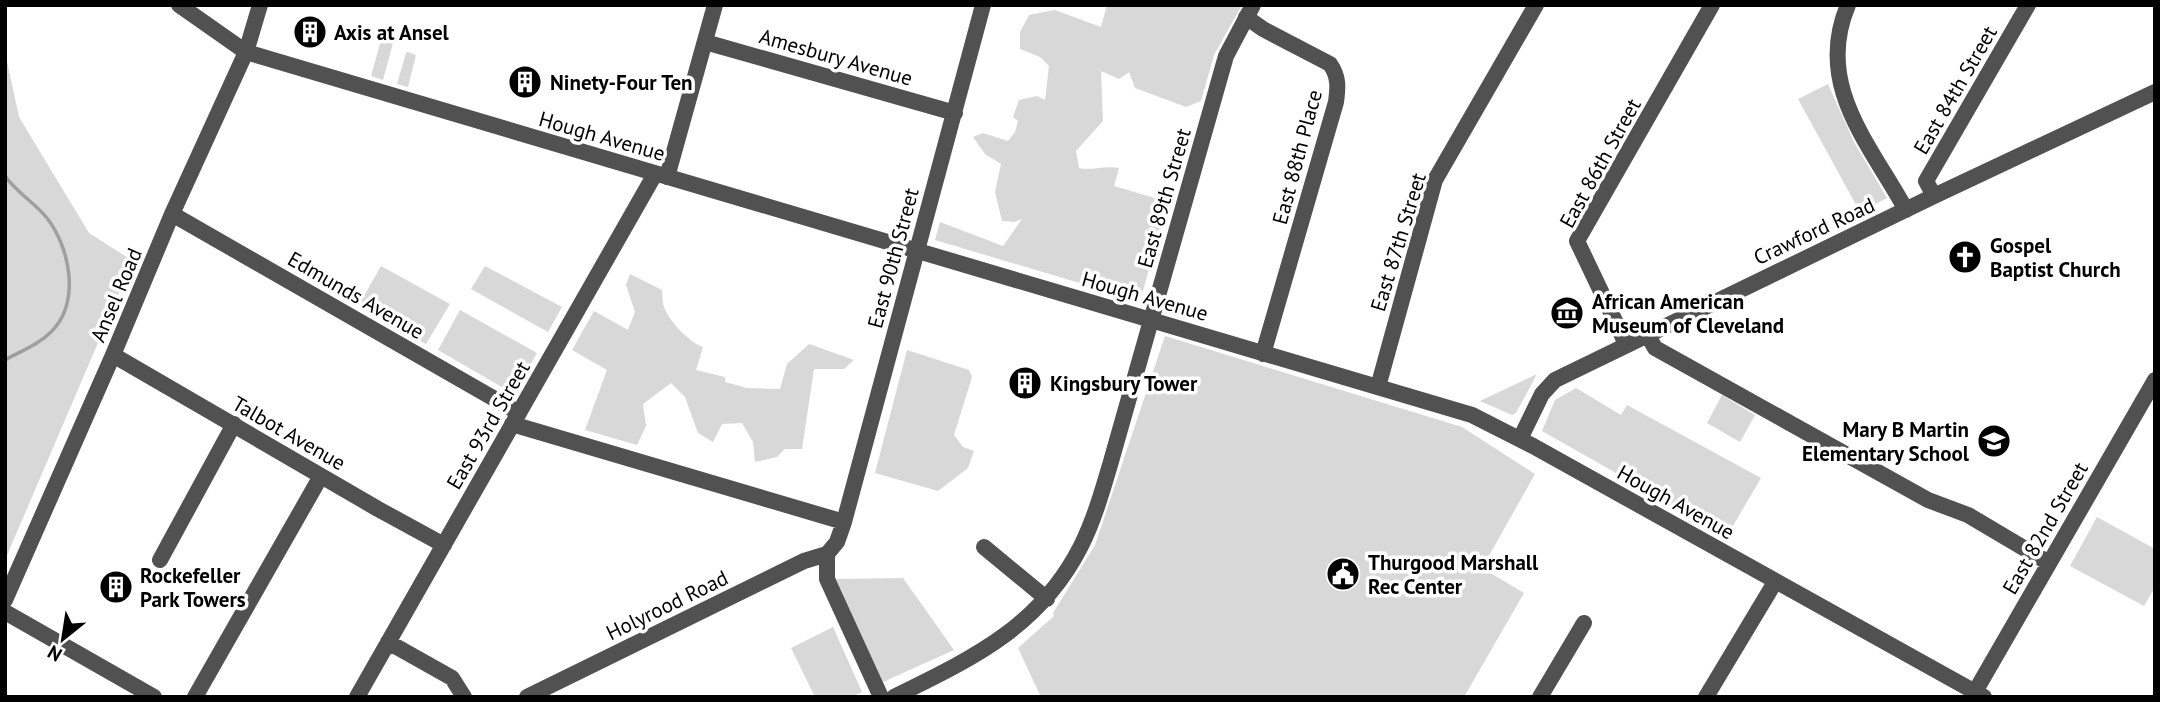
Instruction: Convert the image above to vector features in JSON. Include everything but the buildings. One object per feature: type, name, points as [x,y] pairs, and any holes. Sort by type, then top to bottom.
[{"type":"street","name":"Hough Avenue","points":[[179,5],[246,52],[1472,415],[1520,439],[1977,695]]},
{"type":"street","name":"Ansel Road","points":[[5,600],[172,214],[246,52],[260,5]]},
{"type":"street","name":"East 93rd Street","points":[[356,697],[516,418],[661,176],[715,5]]},
{"type":"street","name":"East 90th Street","points":[[827,554],[837,541],[844,522],[983,5]]},
{"type":"street","name":"East 87th Street","points":[[1378,387],[1435,180],[1536,5]]},
{"type":"street","name":"East 86th Street","points":[[1626,344],[1577,241],[1712,5]]},
{"type":"street","points":[[1848,5],[1838,38],[1839,73],[1843,92],[1857,127],[1906,210]]},
{"type":"street","name":"East 84th Street","points":[[1934,196],[1926,181],[2028,5]]},
{"type":"street","name":"East 89th Street","points":[[1047,599],[1066,573],[1094,518],[1226,56],[1250,11]]},
{"type":"street","name":"East 88th Place","points":[[1250,11],[1263,29],[1330,64],[1336,74],[1338,86],[1336,102],[1263,354]]},
{"type":"street","name":"Amesbury Avenue","points":[[705,43],[956,113]]},
{"type":"street","name":"Crawford Road","points":[[1520,439],[1548,386],[1555,380],[2155,92]]},
{"type":"street","name":"Edmunds Avenue","points":[[172,214],[516,418],[844,522]]},
{"type":"street","points":[[1647,334],[1655,348],[1928,500],[1968,515],[2049,563]]},
{"type":"street","name":"Talbot Avenue","points":[[113,355],[444,545]]},
{"type":"street","name":"East 82nd Street","points":[[1977,695],[2049,563],[2155,380]]},
{"type":"street","points":[[160,560],[234,424]]},
{"type":"street","points":[[195,697],[321,476]]},
{"type":"street","points":[[894,697],[988,649],[1014,630],[1047,599],[984,547]]},
{"type":"street","points":[[827,554],[827,579],[881,697]]},
{"type":"street","name":"Holyrood Road","points":[[527,697],[807,560],[827,554]]},
{"type":"street","points":[[1706,697],[1776,582]]},
{"type":"street","points":[[5,612],[154,697]]},
{"type":"street","points":[[1540,697],[1584,623]]},
{"type":"street","points":[[388,642],[452,678],[464,697]]},
{"type":"shaded area","points":[[1107,5],[1242,5],[1214,55],[1201,101],[1186,107],[1135,88],[1129,72],[1119,79],[1101,71],[1103,121],[1076,151],[1079,168],[1119,168],[1114,186],[1168,202],[1140,301],[935,240],[940,222],[1003,246],[1022,219],[1014,222],[1002,221],[995,192],[1001,164],[985,154],[973,137],[983,133],[1008,141],[1015,132],[1018,121],[1013,117],[1019,100],[1037,96],[1045,100],[1049,66],[1040,57],[1020,49],[1020,32],[1029,15],[1055,10],[1101,27]]},
{"type":"shaded area","points":[[381,40],[393,43],[383,80],[371,76]]},
{"type":"shaded area","points":[[5,52],[19,117],[89,233],[133,261],[5,560]]},
{"type":"shaded area","points":[[408,52],[416,55],[408,87],[397,84]]},
{"type":"shaded area","points":[[1828,84],[1854,142],[1887,198],[1860,212],[1798,99]]},
{"type":"shaded area","points":[[381,266],[450,304],[426,344],[327,287],[332,278],[364,296]]},
{"type":"shaded area","points":[[485,266],[562,307],[548,332],[471,289]]},
{"type":"shaded area","points":[[630,274],[662,290],[663,305],[670,318],[686,336],[703,347],[696,370],[725,377],[725,382],[747,388],[780,389],[787,364],[809,344],[854,360],[844,369],[814,369],[802,449],[785,449],[777,457],[755,462],[753,442],[742,423],[722,424],[713,442],[698,433],[685,397],[671,383],[643,404],[646,426],[637,445],[585,430],[607,370],[572,350],[594,311],[628,330],[635,312],[626,285]]},
{"type":"shaded area","points":[[460,310],[537,353],[514,394],[438,350]]},
{"type":"shaded area","points":[[1165,336],[1462,427],[1535,474],[1482,568],[1524,593],[1464,697],[1041,697],[1018,648],[1054,616],[1053,613],[1095,545]]},
{"type":"shaded area","points":[[907,350],[969,370],[972,377],[954,435],[963,447],[974,451],[968,468],[938,491],[875,473]]},
{"type":"shaded area","points":[[1537,374],[1516,413],[1512,415],[1480,401]]},
{"type":"shaded area","points":[[1576,388],[1621,415],[1627,405],[1761,478],[1727,536],[1542,431],[1555,400]]},
{"type":"shaded area","points":[[1722,395],[1755,415],[1740,442],[1707,423]]},
{"type":"shaded area","points":[[2097,517],[2155,549],[2155,587],[2144,606],[2070,566]]},
{"type":"shaded area","points":[[903,578],[954,650],[883,682],[836,579]]},
{"type":"shaded area","points":[[833,627],[862,692],[852,697],[815,697],[791,648]]},
{"type":"waterway","points":[[5,176],[42,212],[55,230],[62,244],[69,275],[66,306],[51,332],[5,360]]},
{"type":"place","name":"Axis at Ansel","points":[[310,32]]},
{"type":"place","name":"Ninety-Four Ten","points":[[525,82]]},
{"type":"place","name":"Gospel Baptist Church","points":[[1965,257]]},
{"type":"place","name":"African American Museum of Cleveland","points":[[1567,313]]},
{"type":"place","name":"Kingsbury Tower","points":[[1025,383]]},
{"type":"place","name":"Mary B Martin Elementary School","points":[[1994,441]]},
{"type":"place","name":"Thurgood Marshall Rec Center","points":[[1343,574]]},
{"type":"place","name":"Rockefeller Park Towers","points":[[116,587]]}]
